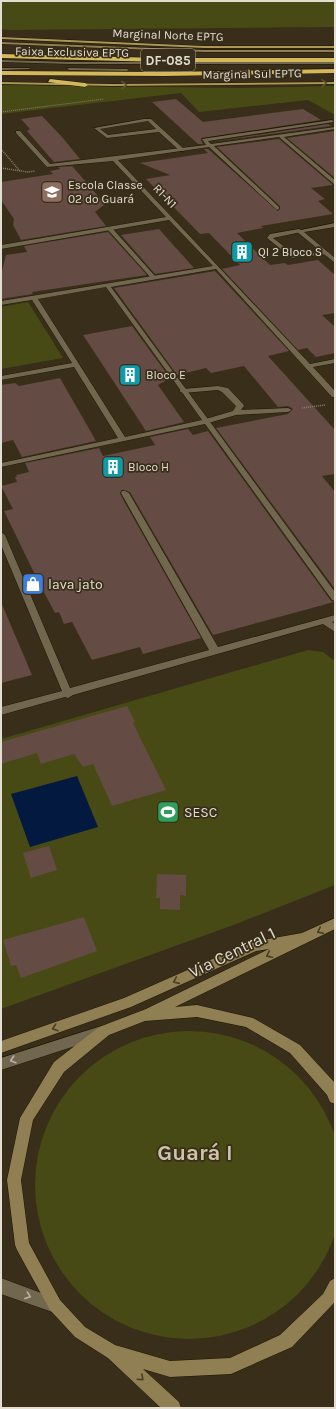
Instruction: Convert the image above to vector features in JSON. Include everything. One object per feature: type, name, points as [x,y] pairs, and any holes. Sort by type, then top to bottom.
[{"type":"highway","name":"DF-085","points":[[1,56],[162,60],[335,60]]},
{"type":"highway","name":"DF-085","points":[[1,74],[164,74],[335,71]]},
{"type":"highway","points":[[1,74],[85,85]]},
{"type":"main road","name":"Marginal Norte EPTG","points":[[1,38],[188,47],[335,48]]},
{"type":"main road","name":"Marginal Norte EPTG","points":[[1,43],[204,52],[335,51]]},
{"type":"main road","name":"Marginal Sul EPTG","points":[[1,83],[85,85],[335,83]]},
{"type":"main road","name":"Via Central 1","points":[[144,1015],[335,923]]},
{"type":"main road","points":[[1,1047],[127,1003],[255,946],[305,938]]},
{"type":"main road","points":[[173,1408],[112,1352],[80,1332],[55,1305],[22,1245],[14,1180],[27,1118],[59,1067],[104,1031],[144,1015],[197,1011],[248,1022],[294,1049],[332,1090],[335,1097]]},
{"type":"main road","points":[[112,1352],[170,1369],[231,1366],[286,1341],[328,1299],[335,1286]]},
{"type":"street","name":"Faixa Exclusiva EPTG","points":[[1,61],[69,63],[335,63]]},
{"type":"street","name":"Faixa Exclusiva EPTG","points":[[1,69],[180,70],[335,67]]},
{"type":"street","points":[[160,130],[107,138],[96,128],[149,120],[160,130],[182,150]]},
{"type":"street","points":[[276,208],[204,140],[332,121]]},
{"type":"street","points":[[18,132],[49,166],[114,160],[335,128]]},
{"type":"street","points":[[280,136],[335,183]]},
{"type":"street","name":"R1-N1","points":[[114,160],[171,218],[335,395]]},
{"type":"street","points":[[1,247],[171,218]]},
{"type":"street","points":[[326,253],[294,258],[270,238],[272,235],[335,225]]},
{"type":"street","points":[[110,229],[153,277]]},
{"type":"street","points":[[299,231],[335,261]]},
{"type":"street","points":[[1,303],[217,267]]},
{"type":"street","points":[[107,285],[205,422],[335,598]]},
{"type":"street","points":[[34,297],[123,440]]},
{"type":"street","points":[[308,366],[335,361]]},
{"type":"street","points":[[1,378],[77,364]]},
{"type":"street","points":[[183,391],[212,387],[225,390],[240,406],[236,413]]},
{"type":"street","points":[[1,465],[205,422],[236,413],[288,410]]},
{"type":"street","points":[[125,493],[215,651]]},
{"type":"street","points":[[1,535],[68,694]]},
{"type":"street","points":[[1,711],[68,694],[335,618]]},
{"type":"street","points":[[325,621],[335,629]]},
{"type":"street","points":[[1,1064],[104,1031]]},
{"type":"street","points":[[1,1286],[55,1305]]},
{"type":"path","points":[[1,112],[107,99]]},
{"type":"path","points":[[1,149],[6,157],[20,171]]},
{"type":"path","points":[[1,157],[6,157]]},
{"type":"path","points":[[288,410],[329,405]]},
{"type":"green space","points":[[1,1],[335,1],[335,27],[10,30],[1,29]]},
{"type":"green space","points":[[1,85],[242,88],[335,86],[335,115],[308,100],[199,112],[181,93],[1,114]]},
{"type":"green space","points":[[28,302],[63,358],[1,369],[1,307]]},
{"type":"green space","name":"SESC","points":[[308,650],[323,652],[335,661],[335,885],[236,924],[1,1009],[1,739]]},
{"type":"green space","points":[[189,1031],[219,1034],[248,1043],[274,1057],[298,1076],[317,1100],[331,1126],[340,1155],[343,1185],[340,1215],[331,1244],[317,1270],[298,1294],[274,1313],[248,1327],[219,1336],[189,1339],[159,1336],[130,1327],[104,1313],[80,1294],[61,1270],[47,1244],[38,1215],[35,1185],[38,1155],[47,1126],[61,1100],[80,1076],[104,1057],[130,1043],[159,1034]]},
{"type":"water","points":[[77,776],[98,827],[30,847],[11,794]]},
{"type":"building","points":[[176,99],[203,122],[303,109],[321,120],[202,138],[201,140],[203,144],[198,144],[152,102]]},
{"type":"building","points":[[42,116],[80,159],[54,162],[27,131],[30,129],[21,119]]},
{"type":"building","points":[[328,124],[331,126],[211,142]]},
{"type":"building","points":[[335,131],[335,178],[287,138]]},
{"type":"building","points":[[279,139],[333,185],[311,188],[325,199],[318,201],[333,214],[261,226],[263,228],[237,233],[270,265],[285,263],[288,265],[318,260],[335,275],[335,313],[322,315],[335,327],[335,353],[316,357],[307,348],[298,350],[222,269],[240,265],[209,233],[200,234],[146,179],[170,175],[140,163],[208,153],[204,149],[208,149],[278,211],[280,206],[217,147]]},
{"type":"building","name":"Escola Classe 02 do Guará","points":[[73,166],[72,168],[73,167],[105,204],[95,212],[106,226],[21,240],[13,225],[14,219],[1,200],[1,182],[53,174],[50,171],[60,169],[58,167]]},
{"type":"building","points":[[159,229],[194,268],[155,274],[121,235]]},
{"type":"building","points":[[108,232],[147,275],[32,292],[33,294],[1,299],[1,275],[6,255],[27,252],[24,246]]},
{"type":"building","points":[[215,271],[289,351],[268,356],[335,430],[335,474],[322,476],[335,492],[335,589],[216,428],[288,414],[293,409],[288,406],[278,407],[244,366],[211,373],[206,368],[177,375],[114,288]]},
{"type":"building","name":"Bloco E","points":[[132,326],[170,378],[158,385],[184,422],[146,431],[83,335]]},
{"type":"building","points":[[60,378],[96,441],[22,457],[13,440],[1,443],[1,385],[15,383],[19,386]]},
{"type":"building","points":[[188,429],[193,435],[208,431],[331,601],[334,602],[213,635],[130,492],[122,490],[120,494],[201,638],[143,654],[140,647],[92,660],[72,622],[64,624],[59,612],[55,613],[39,583],[4,511],[13,509],[1,486],[17,482],[15,477],[17,477],[16,475],[29,472],[25,463],[99,448],[103,456],[155,445],[150,437]]},
{"type":"building","points":[[1,602],[32,675],[1,683]]},
{"type":"building","points":[[127,706],[135,722],[133,723],[166,790],[112,806],[93,764],[83,767],[74,754],[41,764],[37,753],[1,764],[1,742]]},
{"type":"building","points":[[49,846],[57,870],[31,878],[23,853]]},
{"type":"building","points":[[157,874],[186,875],[186,896],[180,895],[180,910],[160,909],[160,898],[156,898]]},
{"type":"building","points":[[84,917],[97,951],[21,978],[16,965],[11,966],[3,940]]},
{"type":"place","name":"Escola Classe 02 do Guará","points":[[52,192]]},
{"type":"place","name":"QI 2 Bloco S","points":[[242,252]]},
{"type":"place","name":"Bloco E","points":[[130,375]]},
{"type":"place","name":"Bloco H","points":[[113,467]]},
{"type":"place","name":"lava jato","points":[[33,584]]},
{"type":"place","name":"SESC","points":[[168,812]]},
{"type":"district","name":"Guará I","points":[[195,1153]]}]
